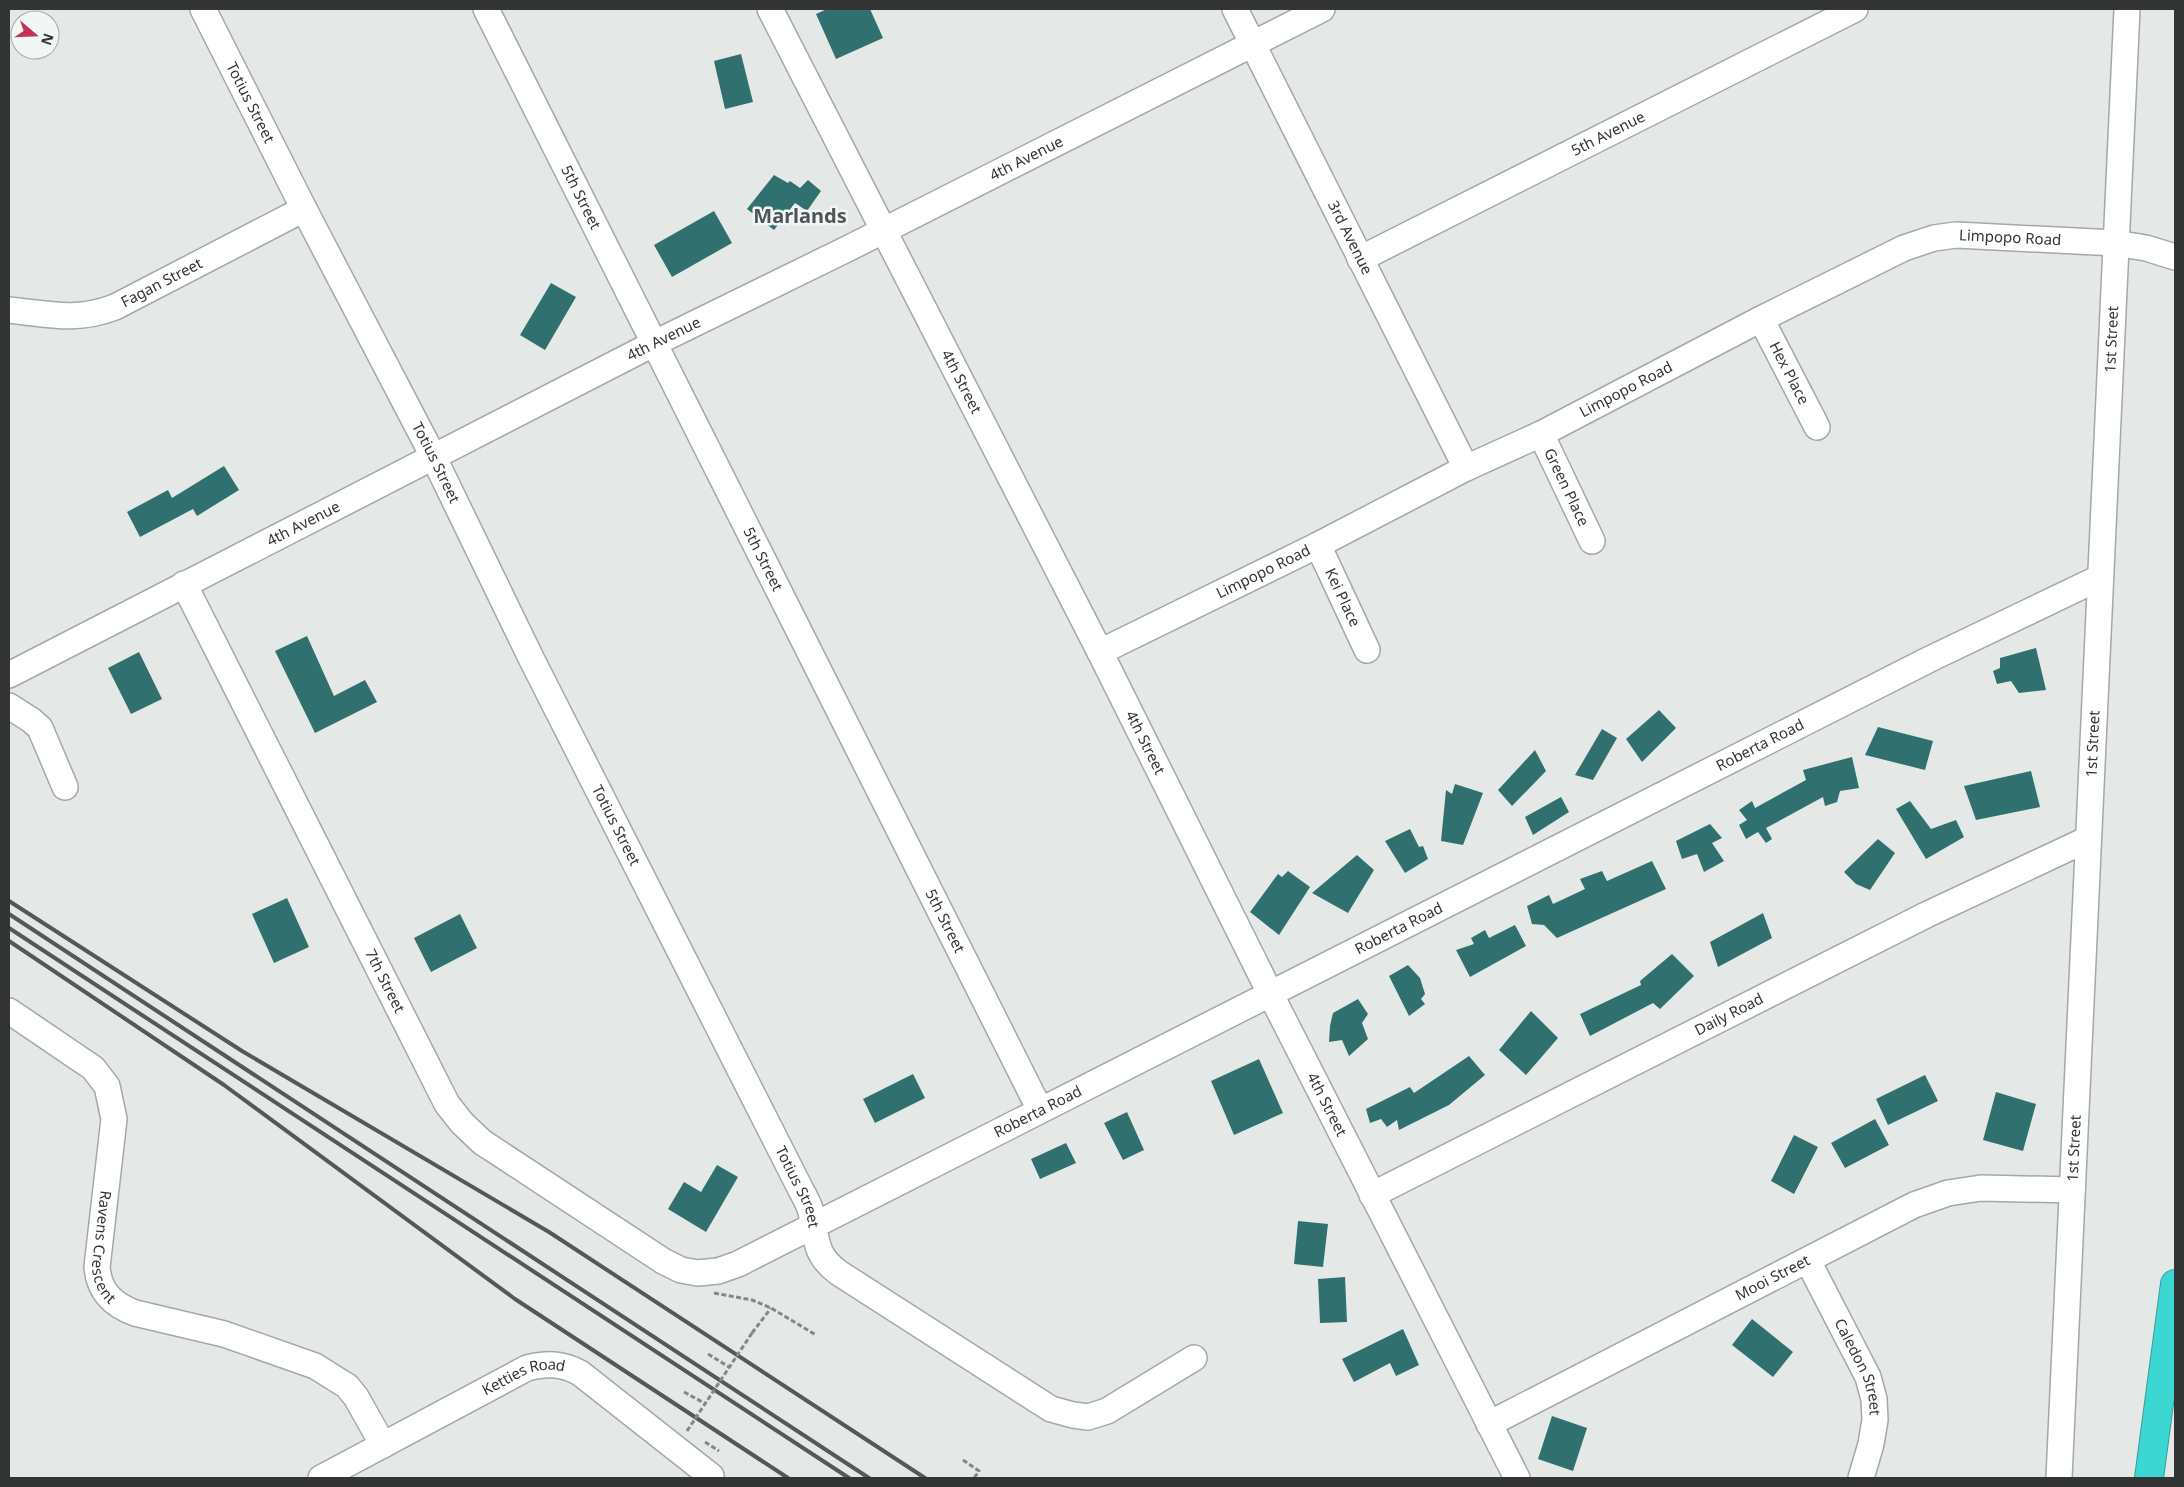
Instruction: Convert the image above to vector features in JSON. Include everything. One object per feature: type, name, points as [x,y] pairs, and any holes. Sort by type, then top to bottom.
[{"type":"highway","points":[[2149,1478],[2175,1284]]},
{"type":"street","name":"Totius Street","points":[[203,9],[304,209],[433,456],[532,660],[801,1190],[810,1210],[818,1250],[828,1266],[1051,1409],[1073,1415],[1088,1417],[1107,1410],[1194,1358]]},
{"type":"street","name":"5th Street","points":[[486,9],[1040,1110]]},
{"type":"street","name":"4th Street","points":[[770,9],[1100,652],[1270,993],[1517,1478]]},
{"type":"street","name":"3rd Avenue","points":[[1236,9],[1466,468]]},
{"type":"street","name":"4th Avenue","points":[[9,675],[655,343],[1322,9]]},
{"type":"street","name":"5th Avenue","points":[[1360,259],[1855,9]]},
{"type":"street","name":"1st Street","points":[[2059,1478],[2099,578],[2127,9]]},
{"type":"street","name":"Fagan Street","points":[[9,310],[74,317],[94,315],[115,307],[304,209]]},
{"type":"street","name":"Limpopo Road","points":[[1100,652],[1318,546],[1466,468],[1541,434],[1761,319],[1904,248],[1934,238],[1956,234],[2115,243],[2146,248],[2175,257]]},
{"type":"street","name":"Hex Place","points":[[1761,319],[1817,428]]},
{"type":"street","name":"Green Place","points":[[1541,434],[1592,541]]},
{"type":"street","name":"Kei Place","points":[[1318,546],[1367,650]]},
{"type":"street","name":"Roberta Road","points":[[698,1273],[718,1271],[738,1264],[814,1227],[1040,1110],[1930,659],[2099,578]]},
{"type":"street","name":"7th Street","points":[[184,584],[443,1095],[462,1123],[482,1142],[663,1261],[681,1270],[698,1273]]},
{"type":"street","points":[[9,706],[40,728],[65,787]]},
{"type":"street","name":"Daily Road","points":[[1372,1195],[1926,915],[2088,839]]},
{"type":"street","name":"Ravens Crescent","points":[[9,1010],[93,1068],[107,1086],[114,1119],[97,1267],[99,1282],[107,1296],[124,1309],[135,1313],[224,1334],[315,1366],[347,1386],[356,1397],[383,1445]]},
{"type":"street","name":"Mooi Street","points":[[1489,1424],[1914,1205],[1948,1193],[1981,1188],[2072,1190]]},
{"type":"street","name":"Caledon Street","points":[[1808,1261],[1868,1377],[1874,1399],[1875,1420],[1871,1444],[1861,1478]]},
{"type":"street","name":"Ketties Road","points":[[320,1478],[527,1368],[538,1365],[565,1366],[580,1373],[711,1476]]},
{"type":"path","points":[[698,1273],[716,1294],[752,1300],[771,1308],[816,1335]]},
{"type":"path","points":[[687,1431],[728,1367],[771,1308]]},
{"type":"path","points":[[708,1354],[728,1367]]},
{"type":"path","points":[[684,1392],[706,1404]]},
{"type":"path","points":[[963,1460],[980,1470],[974,1478]]},
{"type":"building","points":[[827,9],[870,9],[883,38],[836,59],[816,14]]},
{"type":"building","points":[[741,54],[753,102],[725,109],[714,61]]},
{"type":"building","points":[[774,175],[788,183],[790,181],[800,188],[808,180],[821,191],[807,211],[795,203],[774,230],[747,209]]},
{"type":"building","points":[[714,211],[732,243],[672,277],[654,245]]},
{"type":"building","points":[[551,283],[576,297],[545,350],[520,335]]},
{"type":"building","points":[[224,466],[239,490],[197,516],[193,509],[140,537],[127,512],[168,490],[172,498]]},
{"type":"building","points":[[307,636],[334,696],[365,680],[377,702],[315,733],[275,651]]},
{"type":"building","points":[[2036,648],[2046,690],[2019,693],[2011,681],[1997,684],[1993,671],[2000,668],[2000,658]]},
{"type":"building","points":[[139,652],[162,699],[131,714],[108,668]]},
{"type":"building","points":[[1659,710],[1676,728],[1642,762],[1626,739]]},
{"type":"building","points":[[1878,727],[1933,741],[1925,770],[1865,755]]},
{"type":"building","points":[[1602,729],[1617,738],[1593,780],[1575,775]]},
{"type":"building","points":[[1535,750],[1546,771],[1512,806],[1498,790]]},
{"type":"building","points":[[1852,757],[1859,788],[1840,791],[1837,802],[1825,806],[1823,797],[1766,828],[1772,839],[1766,843],[1758,832],[1746,839],[1739,825],[1747,820],[1739,810],[1752,801],[1755,808],[1806,780],[1803,770]]},
{"type":"building","points":[[2031,771],[2040,807],[1976,820],[1964,786]]},
{"type":"building","points":[[1455,784],[1483,793],[1463,845],[1441,841],[1446,790],[1452,794]]},
{"type":"building","points":[[1561,797],[1569,812],[1533,835],[1525,817]]},
{"type":"building","points":[[1910,801],[1931,829],[1956,820],[1964,837],[1926,859],[1896,809]]},
{"type":"building","points":[[1710,824],[1722,838],[1712,843],[1724,861],[1704,872],[1697,854],[1682,859],[1676,841]]},
{"type":"building","points":[[1410,829],[1419,847],[1423,846],[1428,859],[1405,873],[1385,841]]},
{"type":"building","points":[[1878,839],[1895,853],[1870,890],[1856,884],[1844,872]]},
{"type":"building","points":[[1357,855],[1374,870],[1348,913],[1312,893]]},
{"type":"building","points":[[1652,861],[1666,889],[1557,938],[1544,925],[1532,924],[1527,906],[1549,895],[1553,904],[1585,889],[1580,879],[1602,871],[1607,881]]},
{"type":"building","points":[[1288,871],[1310,887],[1279,935],[1250,912],[1278,874],[1282,877]]},
{"type":"building","points":[[287,898],[309,947],[274,963],[252,914]]},
{"type":"building","points":[[1763,913],[1772,938],[1718,967],[1710,942]]},
{"type":"building","points":[[460,914],[477,948],[431,972],[414,938]]},
{"type":"building","points":[[1515,925],[1526,946],[1470,977],[1456,950],[1474,944],[1471,938],[1485,930],[1489,938]]},
{"type":"building","points":[[1672,954],[1694,976],[1660,1009],[1653,1003],[1590,1036],[1580,1014],[1641,985],[1640,981]]},
{"type":"building","points":[[1408,965],[1420,978],[1425,994],[1421,999],[1425,1004],[1409,1016],[1389,976]]},
{"type":"building","points":[[1358,999],[1368,1014],[1362,1023],[1368,1039],[1349,1056],[1342,1040],[1329,1042],[1330,1026],[1333,1013]]},
{"type":"building","points":[[1531,1011],[1558,1038],[1526,1075],[1499,1050]]},
{"type":"building","points":[[1469,1056],[1485,1075],[1449,1105],[1399,1130],[1397,1120],[1387,1127],[1381,1119],[1370,1123],[1366,1109],[1410,1087],[1414,1093]]},
{"type":"building","points":[[1259,1059],[1283,1113],[1234,1135],[1211,1081]]},
{"type":"building","points":[[913,1074],[925,1098],[875,1123],[863,1099]]},
{"type":"building","points":[[1925,1075],[1938,1101],[1888,1125],[1876,1099]]},
{"type":"building","points":[[1996,1092],[2036,1104],[2023,1151],[1983,1140]]},
{"type":"building","points":[[1127,1112],[1144,1150],[1123,1160],[1104,1123]]},
{"type":"building","points":[[1875,1119],[1889,1145],[1845,1168],[1831,1143]]},
{"type":"building","points":[[1794,1135],[1818,1147],[1794,1194],[1771,1181]]},
{"type":"building","points":[[1066,1143],[1076,1163],[1040,1179],[1031,1159]]},
{"type":"building","points":[[717,1165],[738,1177],[706,1232],[668,1209],[684,1182],[701,1192]]},
{"type":"building","points":[[1298,1221],[1328,1224],[1323,1267],[1294,1264]]},
{"type":"building","points":[[1345,1277],[1347,1322],[1320,1323],[1318,1279]]},
{"type":"building","points":[[1752,1319],[1793,1352],[1773,1377],[1732,1345]]},
{"type":"building","points":[[1403,1329],[1419,1365],[1396,1376],[1390,1363],[1354,1382],[1342,1359]]},
{"type":"building","points":[[1552,1416],[1587,1428],[1573,1471],[1538,1459]]},
{"type":"railway","points":[[9,901],[242,1051],[549,1232],[925,1478]]},
{"type":"railway","points":[[9,914],[869,1478]]},
{"type":"railway","points":[[9,928],[849,1478]]},
{"type":"railway","points":[[9,941],[224,1085],[515,1299],[788,1478]]},
{"type":"district","name":"Marlands","points":[[800,216]]}]
